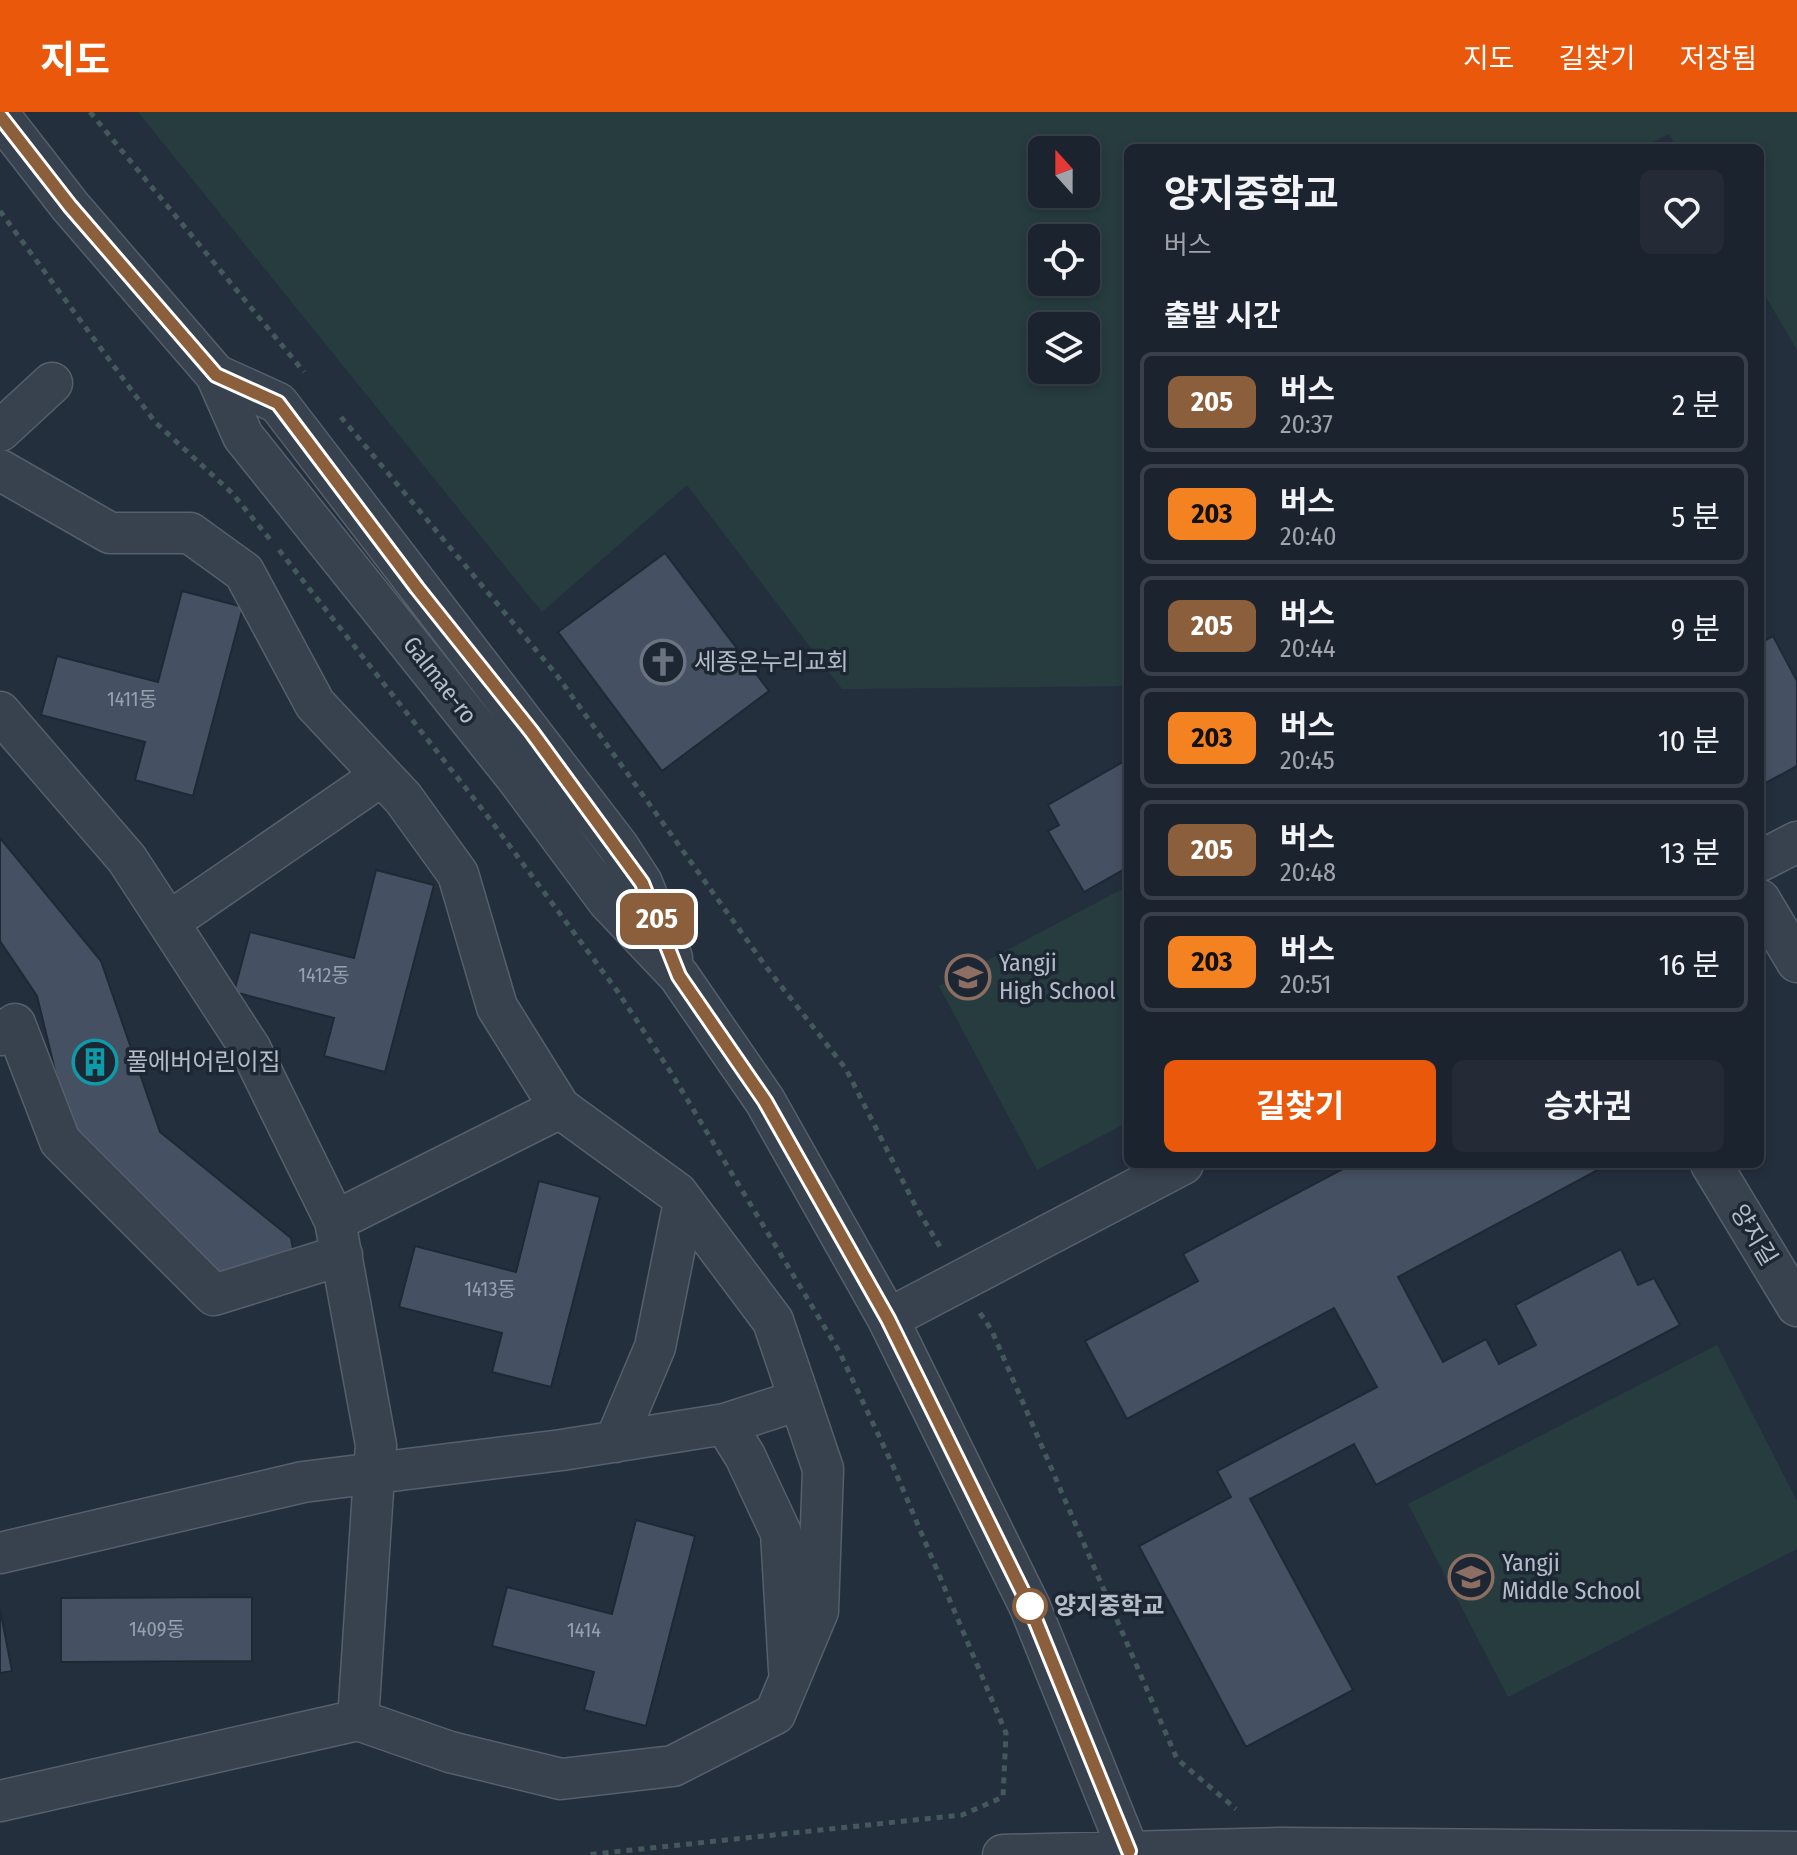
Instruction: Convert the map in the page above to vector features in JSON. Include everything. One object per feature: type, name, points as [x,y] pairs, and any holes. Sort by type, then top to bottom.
[{"type":"street","name":"Galmae-ro","points":[[0,116],[70,206],[216,375],[278,403],[417,588],[531,731],[642,883],[679,976],[765,1101],[888,1319],[1030,1607],[1129,1853]]},
{"type":"street","points":[[0,431],[52,383]]},
{"type":"street","points":[[0,470],[110,533],[190,533],[244,572],[315,704],[403,798],[458,874],[497,1007],[560,1108],[677,1193],[773,1321],[823,1469],[818,1611],[775,1714],[673,1766],[561,1779],[450,1752],[358,1720],[0,1801]]},
{"type":"street","points":[[0,712],[127,859],[250,1048],[338,1238],[376,1445],[358,1720]]},
{"type":"street","points":[[169,922],[381,776]]},
{"type":"street","points":[[1764,859],[1797,842]]},
{"type":"street","points":[[1764,907],[1797,962]]},
{"type":"street","points":[[0,1035],[15,1024],[60,1141],[214,1295],[338,1238],[560,1108]]},
{"type":"street","points":[[888,1319],[1175,1168]]},
{"type":"street","name":"양지길","points":[[1713,1168],[1797,1306]]},
{"type":"street","points":[[615,1442],[655,1347],[684,1202]]},
{"type":"street","points":[[0,1553],[303,1482],[615,1442],[725,1424],[799,1400]]},
{"type":"street","points":[[725,1424],[745,1456],[781,1533],[790,1678]]},
{"type":"street","points":[[1003,1855],[1280,1848],[1797,1852]]},
{"type":"path","points":[[90,112],[309,378]]},
{"type":"path","points":[[339,414],[556,674],[767,968],[846,1069],[916,1207],[992,1331],[1177,1759],[1237,1810]]},
{"type":"green space","points":[[138,112],[1797,112],[1797,350],[1764,294],[1764,144],[1675,144],[1669,134],[1649,144],[1124,144],[1124,686],[842,689],[687,485],[542,612]]},
{"type":"green space","points":[[1124,888],[1124,1124],[1037,1170],[939,986]]},
{"type":"green space","points":[[1717,1345],[1797,1501],[1797,1549],[1508,1697],[1408,1504]]},
{"type":"building","name":"세종온누리교회","points":[[665,553],[769,691],[662,771],[558,632]]},
{"type":"building","points":[[182,591],[243,607],[193,796],[135,780],[145,742],[41,715],[57,656],[158,682]]},
{"type":"building","points":[[1773,636],[1797,681],[1797,766],[1764,784],[1764,641]]},
{"type":"building","points":[[1124,761],[1124,869],[1084,892],[1048,831],[1059,825],[1048,805]]},
{"type":"building","name":"풀에버어린이집","points":[[0,838],[101,961],[160,1132],[291,1238],[294,1254],[216,1274],[69,1128],[37,996],[0,941]]},
{"type":"building","points":[[376,870],[434,885],[385,1072],[324,1056],[334,1018],[234,992],[250,932],[354,958]]},
{"type":"building","points":[[1344,1168],[1602,1168],[1398,1277],[1443,1362],[1486,1339],[1499,1364],[1536,1345],[1515,1305],[1621,1249],[1638,1285],[1654,1278],[1680,1325],[1376,1485],[1354,1444],[1250,1499],[1353,1690],[1246,1747],[1139,1546],[1231,1497],[1217,1471],[1377,1387],[1334,1308],[1127,1419],[1085,1341],[1198,1281],[1183,1254]]},
{"type":"building","points":[[539,1181],[600,1197],[551,1387],[492,1372],[502,1333],[399,1307],[415,1246],[516,1272]]},
{"type":"building","points":[[636,1520],[695,1536],[646,1726],[584,1710],[594,1672],[492,1646],[507,1587],[612,1614]]},
{"type":"building","points":[[252,1597],[252,1661],[61,1662],[61,1598]]},
{"type":"building","points":[[0,1609],[12,1671],[0,1673]]},
{"type":"bus line","name":"205","points":[[0,116],[70,206],[216,375],[278,403],[618,846],[642,883],[679,976],[765,1101],[888,1319],[1030,1607],[1129,1851]]},
{"type":"place","name":"세종온누리교회","points":[[663,662]]},
{"type":"place","name":"Yangji High School","points":[[968,977]]},
{"type":"place","name":"풀에버어린이집","points":[[95,1062]]},
{"type":"place","name":"Yangji Middle School","points":[[1471,1577]]},
{"type":"place","name":"양지중학교","points":[[1030,1606]]}]
